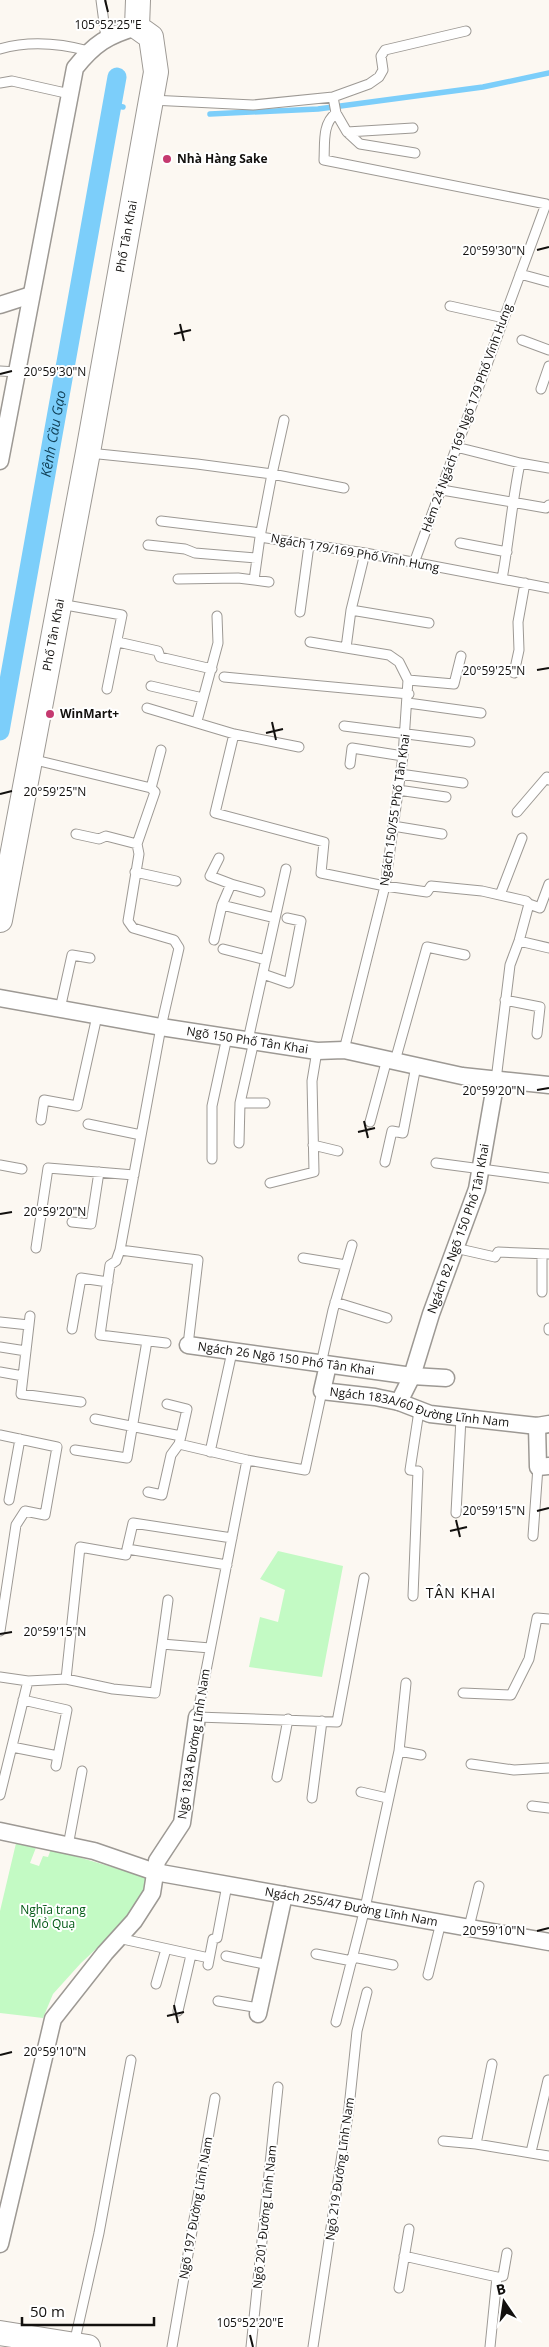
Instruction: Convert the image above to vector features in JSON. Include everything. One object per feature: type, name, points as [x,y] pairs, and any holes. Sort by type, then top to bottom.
[{"type":"street","points":[[0,460],[3,423],[17,372],[75,68],[89,51],[106,38],[114,33],[136,27],[138,0]]},
{"type":"street","name":"Phố Tân Khai","points":[[0,920],[88,452],[156,72],[151,38],[136,27]]},
{"type":"street","points":[[0,305],[31,295]]},
{"type":"street","name":"Ngõ 150 Phố Tân Khai","points":[[0,998],[161,1027],[317,1051],[344,1050],[462,1076],[549,1085]]},
{"type":"street","name":"Ngách 82 Ngõ 150 Phố Tân Khai","points":[[399,1402],[412,1376],[430,1314],[477,1189],[496,1080]]},
{"type":"street","name":"Ngách 26 Ngõ 150 Phố Tân Khai","points":[[188,1346],[412,1376],[446,1378]]},
{"type":"street","points":[[322,1391],[324,1364]]},
{"type":"street","name":"Ngách 183A/60 Đường Lĩnh Nam","points":[[322,1391],[399,1402],[419,1411],[461,1418],[543,1425]]},
{"type":"street","points":[[543,1425],[544,1466]]},
{"type":"street","name":"Ngõ 183A Đường Lĩnh Nam","points":[[0,2244],[2,2227],[53,2019],[118,1938],[134,1921],[152,1893],[157,1861],[182,1823],[198,1717]]},
{"type":"street","name":"Ngách 255/47 Đường Lĩnh Nam","points":[[0,1831],[94,1851],[154,1872],[549,1942]]},
{"type":"street","points":[[258,2011],[284,1895]]},
{"type":"street","points":[[0,2333],[81,2346]]},
{"type":"lane","points":[[101,0],[106,38]]},
{"type":"lane","points":[[151,100],[253,105],[333,97],[369,84],[379,77],[383,70],[381,56],[385,50],[466,31]]},
{"type":"lane","points":[[0,49],[19,44],[60,44],[89,51]]},
{"type":"lane","points":[[0,83],[12,81],[70,94]]},
{"type":"lane","points":[[333,97],[336,112],[347,132],[360,144],[415,152]]},
{"type":"lane","name":"Hẻm 24 Ngách 169 Ngõ 179 Phố Vĩnh Hưng","points":[[336,112],[328,120],[324,160],[546,204],[414,563]]},
{"type":"lane","points":[[347,132],[413,128]]},
{"type":"lane","points":[[520,274],[548,280]]},
{"type":"lane","points":[[450,306],[504,318]]},
{"type":"lane","points":[[522,340],[549,350]]},
{"type":"lane","points":[[541,389],[549,366]]},
{"type":"lane","points":[[0,371],[17,372]]},
{"type":"lane","name":"Ngách 179/169 Phố Vĩnh Hưng","points":[[284,420],[260,535],[549,588]]},
{"type":"lane","points":[[456,447],[520,463],[549,468]]},
{"type":"lane","points":[[88,452],[272,474],[344,488]]},
{"type":"lane","points":[[502,579],[513,494],[520,463]]},
{"type":"lane","points":[[442,490],[546,508],[549,506]]},
{"type":"lane","points":[[161,521],[260,535],[254,580]]},
{"type":"lane","points":[[460,543],[507,552]]},
{"type":"lane","points":[[148,545],[185,549],[195,553],[257,558]]},
{"type":"lane","points":[[300,612],[309,545]]},
{"type":"lane","points":[[346,648],[351,610],[365,553]]},
{"type":"lane","points":[[178,579],[254,580],[269,582]]},
{"type":"lane","points":[[514,673],[519,650],[518,622],[525,584]]},
{"type":"lane","points":[[60,604],[122,615],[107,689]]},
{"type":"lane","points":[[351,610],[429,623]]},
{"type":"lane","points":[[197,722],[218,642],[217,616]]},
{"type":"lane","points":[[118,642],[158,651],[160,657],[212,669]]},
{"type":"lane","name":"Ngách 150/55 Phố Tân Khai","points":[[310,642],[393,656],[404,669],[408,680],[405,733],[385,886],[344,1050]]},
{"type":"lane","points":[[408,680],[454,684],[461,656]]},
{"type":"lane","points":[[224,677],[408,699],[481,713]]},
{"type":"lane","points":[[151,686],[203,698]]},
{"type":"lane","points":[[147,708],[234,734],[299,747]]},
{"type":"lane","points":[[344,726],[470,742]]},
{"type":"lane","points":[[234,734],[215,813],[324,842],[317,873],[427,892],[431,886],[500,895],[526,900],[529,904],[540,908],[549,884]]},
{"type":"lane","points":[[350,764],[352,748],[402,756]]},
{"type":"lane","points":[[151,788],[161,750]]},
{"type":"lane","points":[[30,759],[151,788],[155,792],[136,844],[138,854],[128,921],[130,926],[174,940],[179,948],[161,1027],[120,1250],[116,1261],[110,1265],[100,1335],[166,1343]]},
{"type":"lane","points":[[400,774],[463,783]]},
{"type":"lane","points":[[517,812],[546,777],[549,780]]},
{"type":"lane","points":[[398,790],[446,797]]},
{"type":"lane","points":[[393,826],[442,834]]},
{"type":"lane","points":[[76,834],[99,839],[106,836],[136,844]]},
{"type":"lane","points":[[500,895],[522,838]]},
{"type":"lane","points":[[218,858],[210,876],[260,892]]},
{"type":"lane","points":[[239,1143],[240,1103],[262,974],[286,869]]},
{"type":"lane","points":[[136,872],[176,881]]},
{"type":"lane","points":[[214,940],[222,905],[231,884]]},
{"type":"lane","points":[[496,1080],[510,964],[519,941],[529,904]]},
{"type":"lane","points":[[222,905],[275,918]]},
{"type":"lane","points":[[262,974],[289,983],[301,921],[287,918]]},
{"type":"lane","points":[[519,941],[549,948]]},
{"type":"lane","points":[[370,1122],[427,947],[465,955]]},
{"type":"lane","points":[[223,949],[266,960]]},
{"type":"lane","points":[[60,1009],[72,955],[90,958]]},
{"type":"lane","points":[[505,1000],[540,1007],[537,1034]]},
{"type":"lane","points":[[41,1120],[44,1100],[77,1106],[97,1016]]},
{"type":"lane","points":[[212,1159],[212,1106],[227,1037]]},
{"type":"lane","points":[[270,1183],[314,1172],[312,1081],[317,1051]]},
{"type":"lane","points":[[385,1162],[392,1131],[403,1133],[416,1066]]},
{"type":"lane","points":[[240,1103],[265,1103]]},
{"type":"lane","points":[[88,1124],[141,1135]]},
{"type":"lane","points":[[313,1145],[338,1150]]},
{"type":"lane","points":[[436,1163],[481,1167],[549,1178]]},
{"type":"lane","points":[[0,1165],[22,1169]]},
{"type":"lane","points":[[36,1248],[48,1168],[134,1175]]},
{"type":"lane","points":[[72,1222],[91,1224],[99,1172]]},
{"type":"lane","points":[[324,1364],[335,1302],[352,1245]]},
{"type":"lane","points":[[455,1248],[494,1258],[498,1252],[546,1254],[542,1292]]},
{"type":"lane","name":"Ngách 26 Ngõ 150 Phố Tân Khai","points":[[120,1250],[198,1260],[188,1346]]},
{"type":"lane","points":[[304,1258],[346,1264]]},
{"type":"lane","points":[[72,1329],[80,1278],[108,1282]]},
{"type":"lane","points":[[335,1302],[388,1318]]},
{"type":"lane","points":[[0,1322],[29,1321],[21,1394],[81,1402]]},
{"type":"lane","points":[[75,1450],[127,1458],[147,1341]]},
{"type":"lane","points":[[0,1347],[26,1351]]},
{"type":"lane","points":[[210,1452],[232,1352]]},
{"type":"lane","points":[[0,1372],[23,1376]]},
{"type":"lane","name":"Ngách 183A/60 Đường Lĩnh Nam","points":[[247,1460],[305,1470],[322,1391]]},
{"type":"lane","points":[[148,1492],[162,1495],[170,1455],[180,1440],[187,1409],[167,1404]]},
{"type":"lane","points":[[413,1596],[418,1471],[410,1470],[419,1411]]},
{"type":"lane","points":[[456,1513],[461,1418]]},
{"type":"lane","points":[[95,1419],[132,1427],[180,1440],[210,1452],[247,1460]]},
{"type":"lane","points":[[0,1435],[57,1447],[45,1515],[25,1511],[16,1525],[0,1631]]},
{"type":"lane","points":[[10,1500],[20,1439]]},
{"type":"lane","name":"Ngõ 183A Đường Lĩnh Nam","points":[[198,1717],[247,1460]]},
{"type":"lane","points":[[533,1536],[544,1466]]},
{"type":"lane","points":[[66,1678],[80,1547],[126,1555],[133,1523],[232,1538]]},
{"type":"lane","points":[[127,1548],[227,1564]]},
{"type":"lane","points":[[198,1717],[337,1722],[364,1578]]},
{"type":"lane","points":[[0,1677],[28,1681],[66,1678],[113,1688],[155,1693],[168,1600]]},
{"type":"lane","points":[[462,1694],[511,1695],[529,1659],[537,1618],[549,1619]]},
{"type":"lane","points":[[162,1644],[210,1648]]},
{"type":"lane","points":[[0,1795],[28,1681]]},
{"type":"lane","points":[[336,2022],[365,1908],[387,1798],[399,1752],[406,1683]]},
{"type":"lane","points":[[23,1700],[67,1710],[56,1766]]},
{"type":"lane","points":[[277,1777],[288,1719]]},
{"type":"lane","points":[[312,1798],[322,1721]]},
{"type":"lane","points":[[12,1747],[58,1756]]},
{"type":"lane","points":[[399,1752],[421,1755]]},
{"type":"lane","points":[[471,1764],[514,1770],[549,1768]]},
{"type":"lane","points":[[68,1846],[82,1771]]},
{"type":"lane","points":[[361,1792],[387,1798]]},
{"type":"lane","points":[[532,1806],[549,1808]]},
{"type":"lane","points":[[118,1938],[191,1955],[208,1961],[213,1939],[217,1938],[227,1884]]},
{"type":"lane","points":[[469,1928],[479,1886]]},
{"type":"lane","points":[[428,1975],[441,1922]]},
{"type":"lane","points":[[156,1984],[166,1949]]},
{"type":"lane","points":[[316,1954],[394,1965]]},
{"type":"lane","points":[[178,2011],[191,1955]]},
{"type":"lane","points":[[226,1956],[269,1965]]},
{"type":"lane","name":"Ngõ 219 Đường Lĩnh Nam","points":[[313,2347],[349,2108],[357,2031],[367,1992]]},
{"type":"lane","points":[[218,2001],[258,2011]]},
{"type":"lane","points":[[81,2346],[99,2233],[131,2060]]},
{"type":"lane","points":[[476,2144],[492,2064]]},
{"type":"lane","points":[[531,2152],[548,2080]]},
{"type":"lane","name":"Ngõ 201 Đường Lĩnh Nam","points":[[251,2347],[278,2087]]},
{"type":"lane","name":"Ngõ 197 Đường Lĩnh Nam","points":[[172,2347],[214,2098]]},
{"type":"lane","points":[[443,2142],[476,2144],[549,2156]]},
{"type":"lane","points":[[400,2288],[409,2229]]},
{"type":"lane","points":[[404,2256],[497,2277],[502,2276],[507,2253]]},
{"type":"lane","points":[[490,2347],[497,2277]]},
{"type":"green space","points":[[278,1551],[343,1566],[322,1677],[249,1667],[260,1617],[278,1622],[285,1590],[260,1579]]},
{"type":"green space","name":"Nghĩa trang Mỏ Quạ","points":[[17,1839],[37,1845],[30,1863],[39,1866],[43,1856],[48,1857],[51,1849],[149,1878],[144,1898],[125,1922],[81,1963],[53,1994],[43,2018],[0,2013],[0,1911]]},
{"type":"waterway","points":[[210,114],[318,109],[483,87],[549,73]]},
{"type":"waterway","name":"Kênh Cầu Gạo","points":[[0,731],[117,77]]},
{"type":"waterway","points":[[112,105],[123,107]]},
{"type":"place","name":"Nhà Hàng Sake","points":[[167,159]]},
{"type":"place","name":"WinMart+","points":[[50,714]]},
{"type":"district","name":"TÂN KHAI","points":[[461,1593]]}]
